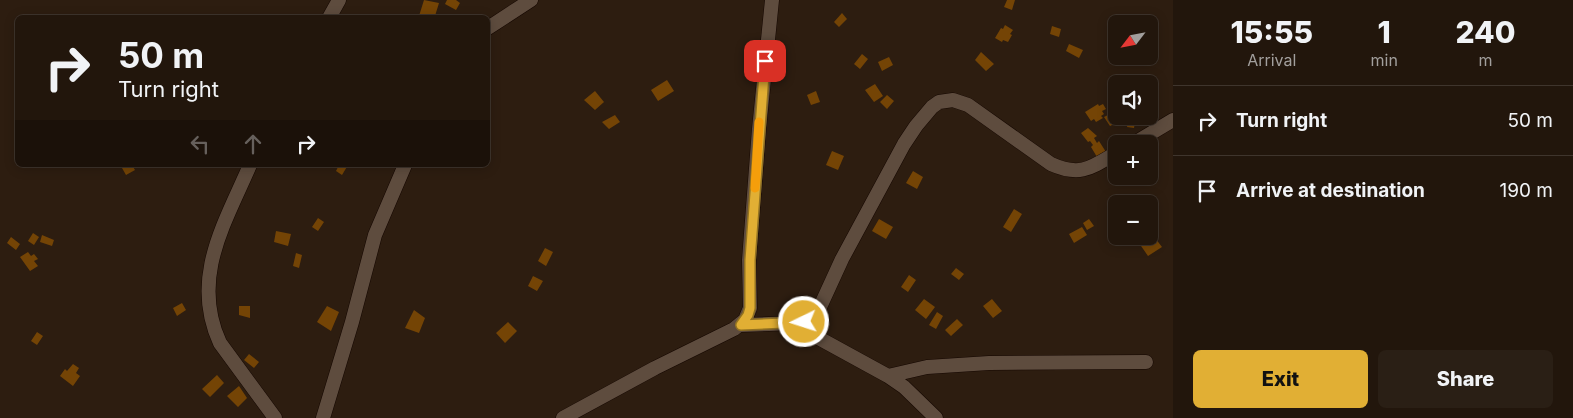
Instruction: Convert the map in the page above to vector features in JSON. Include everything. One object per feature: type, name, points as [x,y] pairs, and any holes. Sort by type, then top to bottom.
[{"type":"street","points":[[332,15],[339,0]]},
{"type":"street","points":[[490,27],[531,0]]},
{"type":"street","points":[[741,325],[748,315],[750,308],[750,260],[759,129],[772,0]]},
{"type":"street","points":[[563,418],[741,325],[796,323],[809,319],[817,312],[842,259],[904,144],[927,113],[939,102],[953,100],[968,105],[1051,164],[1065,170],[1082,171],[1096,166],[1108,158]]},
{"type":"street","points":[[1148,135],[1173,120]]},
{"type":"street","points":[[249,167],[218,237],[212,258],[208,290],[209,306],[220,343],[274,418]]},
{"type":"street","points":[[323,418],[352,322],[375,235],[404,167]]},
{"type":"street","points":[[796,323],[804,330],[888,376],[904,387],[936,418]]},
{"type":"street","points":[[888,376],[927,366],[989,363],[1146,362]]},
{"type":"building","points":[[424,0],[439,3],[435,15],[419,15]]},
{"type":"building","points":[[447,0],[456,0],[460,3],[456,10],[445,4]]},
{"type":"building","points":[[1007,0],[1015,0],[1012,10],[1004,7]]},
{"type":"building","points":[[842,13],[847,19],[839,27],[834,22]]},
{"type":"building","points":[[1005,25],[1013,30],[1008,42],[1003,40],[1002,42],[995,38]]},
{"type":"building","points":[[1052,26],[1061,29],[1059,37],[1050,34]]},
{"type":"building","points":[[1069,44],[1083,50],[1079,58],[1066,51]]},
{"type":"building","points":[[981,52],[994,64],[986,71],[975,60]]},
{"type":"building","points":[[862,54],[868,59],[860,69],[854,64]]},
{"type":"building","points":[[889,57],[893,65],[882,71],[878,62]]},
{"type":"building","points":[[667,80],[674,91],[658,101],[651,90]]},
{"type":"building","points":[[875,84],[883,96],[874,102],[865,90]]},
{"type":"building","points":[[595,91],[604,102],[595,110],[584,100]]},
{"type":"building","points":[[816,91],[820,102],[811,105],[807,95]]},
{"type":"building","points":[[887,95],[894,101],[887,109],[880,102]]},
{"type":"building","points":[[1098,104],[1099,106],[1103,104],[1106,109],[1102,111],[1104,114],[1101,116],[1103,118],[1096,122],[1094,119],[1091,121],[1085,112]]},
{"type":"building","points":[[615,115],[620,122],[609,129],[602,122]]},
{"type":"building","points":[[1108,115],[1108,123],[1104,117]]},
{"type":"building","points":[[1127,125],[1135,125],[1134,128],[1127,127]]},
{"type":"building","points":[[1088,128],[1097,136],[1094,138],[1097,143],[1099,141],[1106,152],[1097,157],[1091,147],[1093,145],[1081,133]]},
{"type":"building","points":[[832,151],[844,156],[838,170],[826,165]]},
{"type":"building","points":[[133,167],[135,170],[126,175],[122,168]]},
{"type":"building","points":[[338,167],[347,167],[342,175],[336,171]]},
{"type":"building","points":[[913,171],[923,177],[917,189],[906,183]]},
{"type":"building","points":[[1014,209],[1022,214],[1011,232],[1003,227]]},
{"type":"building","points":[[318,218],[324,222],[318,231],[312,227]]},
{"type":"building","points":[[879,219],[893,227],[886,239],[872,231]]},
{"type":"building","points":[[1089,219],[1094,226],[1087,230],[1083,223]]},
{"type":"building","points":[[1082,227],[1087,235],[1074,243],[1069,234]]},
{"type":"building","points":[[276,231],[291,234],[288,246],[274,242]]},
{"type":"building","points":[[33,233],[39,237],[34,245],[28,241]]},
{"type":"building","points":[[42,235],[54,240],[52,246],[40,242]]},
{"type":"building","points":[[11,237],[20,244],[16,250],[7,243]]},
{"type":"building","points":[[1158,242],[1162,247],[1148,256],[1140,245],[1158,245]]},
{"type":"building","points":[[545,248],[553,252],[546,266],[538,261]]},
{"type":"building","points":[[28,252],[31,256],[34,254],[38,259],[34,261],[38,266],[30,271],[20,257]]},
{"type":"building","points":[[296,253],[302,255],[299,268],[293,266]]},
{"type":"building","points":[[956,268],[964,274],[959,280],[951,274]]},
{"type":"building","points":[[909,275],[916,280],[908,292],[901,287]]},
{"type":"building","points":[[533,276],[543,281],[537,291],[528,286]]},
{"type":"building","points":[[924,299],[935,307],[926,319],[915,310]]},
{"type":"building","points":[[992,299],[1002,311],[993,318],[983,306]]},
{"type":"building","points":[[182,303],[186,310],[177,316],[173,308]]},
{"type":"building","points":[[239,306],[250,306],[250,318],[239,315]]},
{"type":"building","points":[[327,306],[339,312],[331,331],[317,322]]},
{"type":"building","points":[[414,310],[425,318],[419,333],[405,328]]},
{"type":"building","points":[[937,312],[943,316],[936,329],[929,325]]},
{"type":"building","points":[[957,319],[963,325],[951,336],[945,330]]},
{"type":"building","points":[[508,322],[517,331],[505,343],[496,333]]},
{"type":"building","points":[[37,332],[43,336],[37,345],[31,341]]},
{"type":"building","points":[[249,354],[259,362],[254,368],[244,360]]},
{"type":"building","points":[[73,364],[79,368],[76,373],[80,376],[73,386],[60,376],[65,369],[67,371]]},
{"type":"building","points":[[217,375],[224,383],[210,397],[202,389]]},
{"type":"building","points":[[239,386],[247,398],[238,407],[227,396]]},
{"type":"slow traffic","points":[[755,188],[759,122]]},
{"type":"route","points":[[765,61],[750,260],[750,308],[748,315],[741,325],[804,322]]}]
